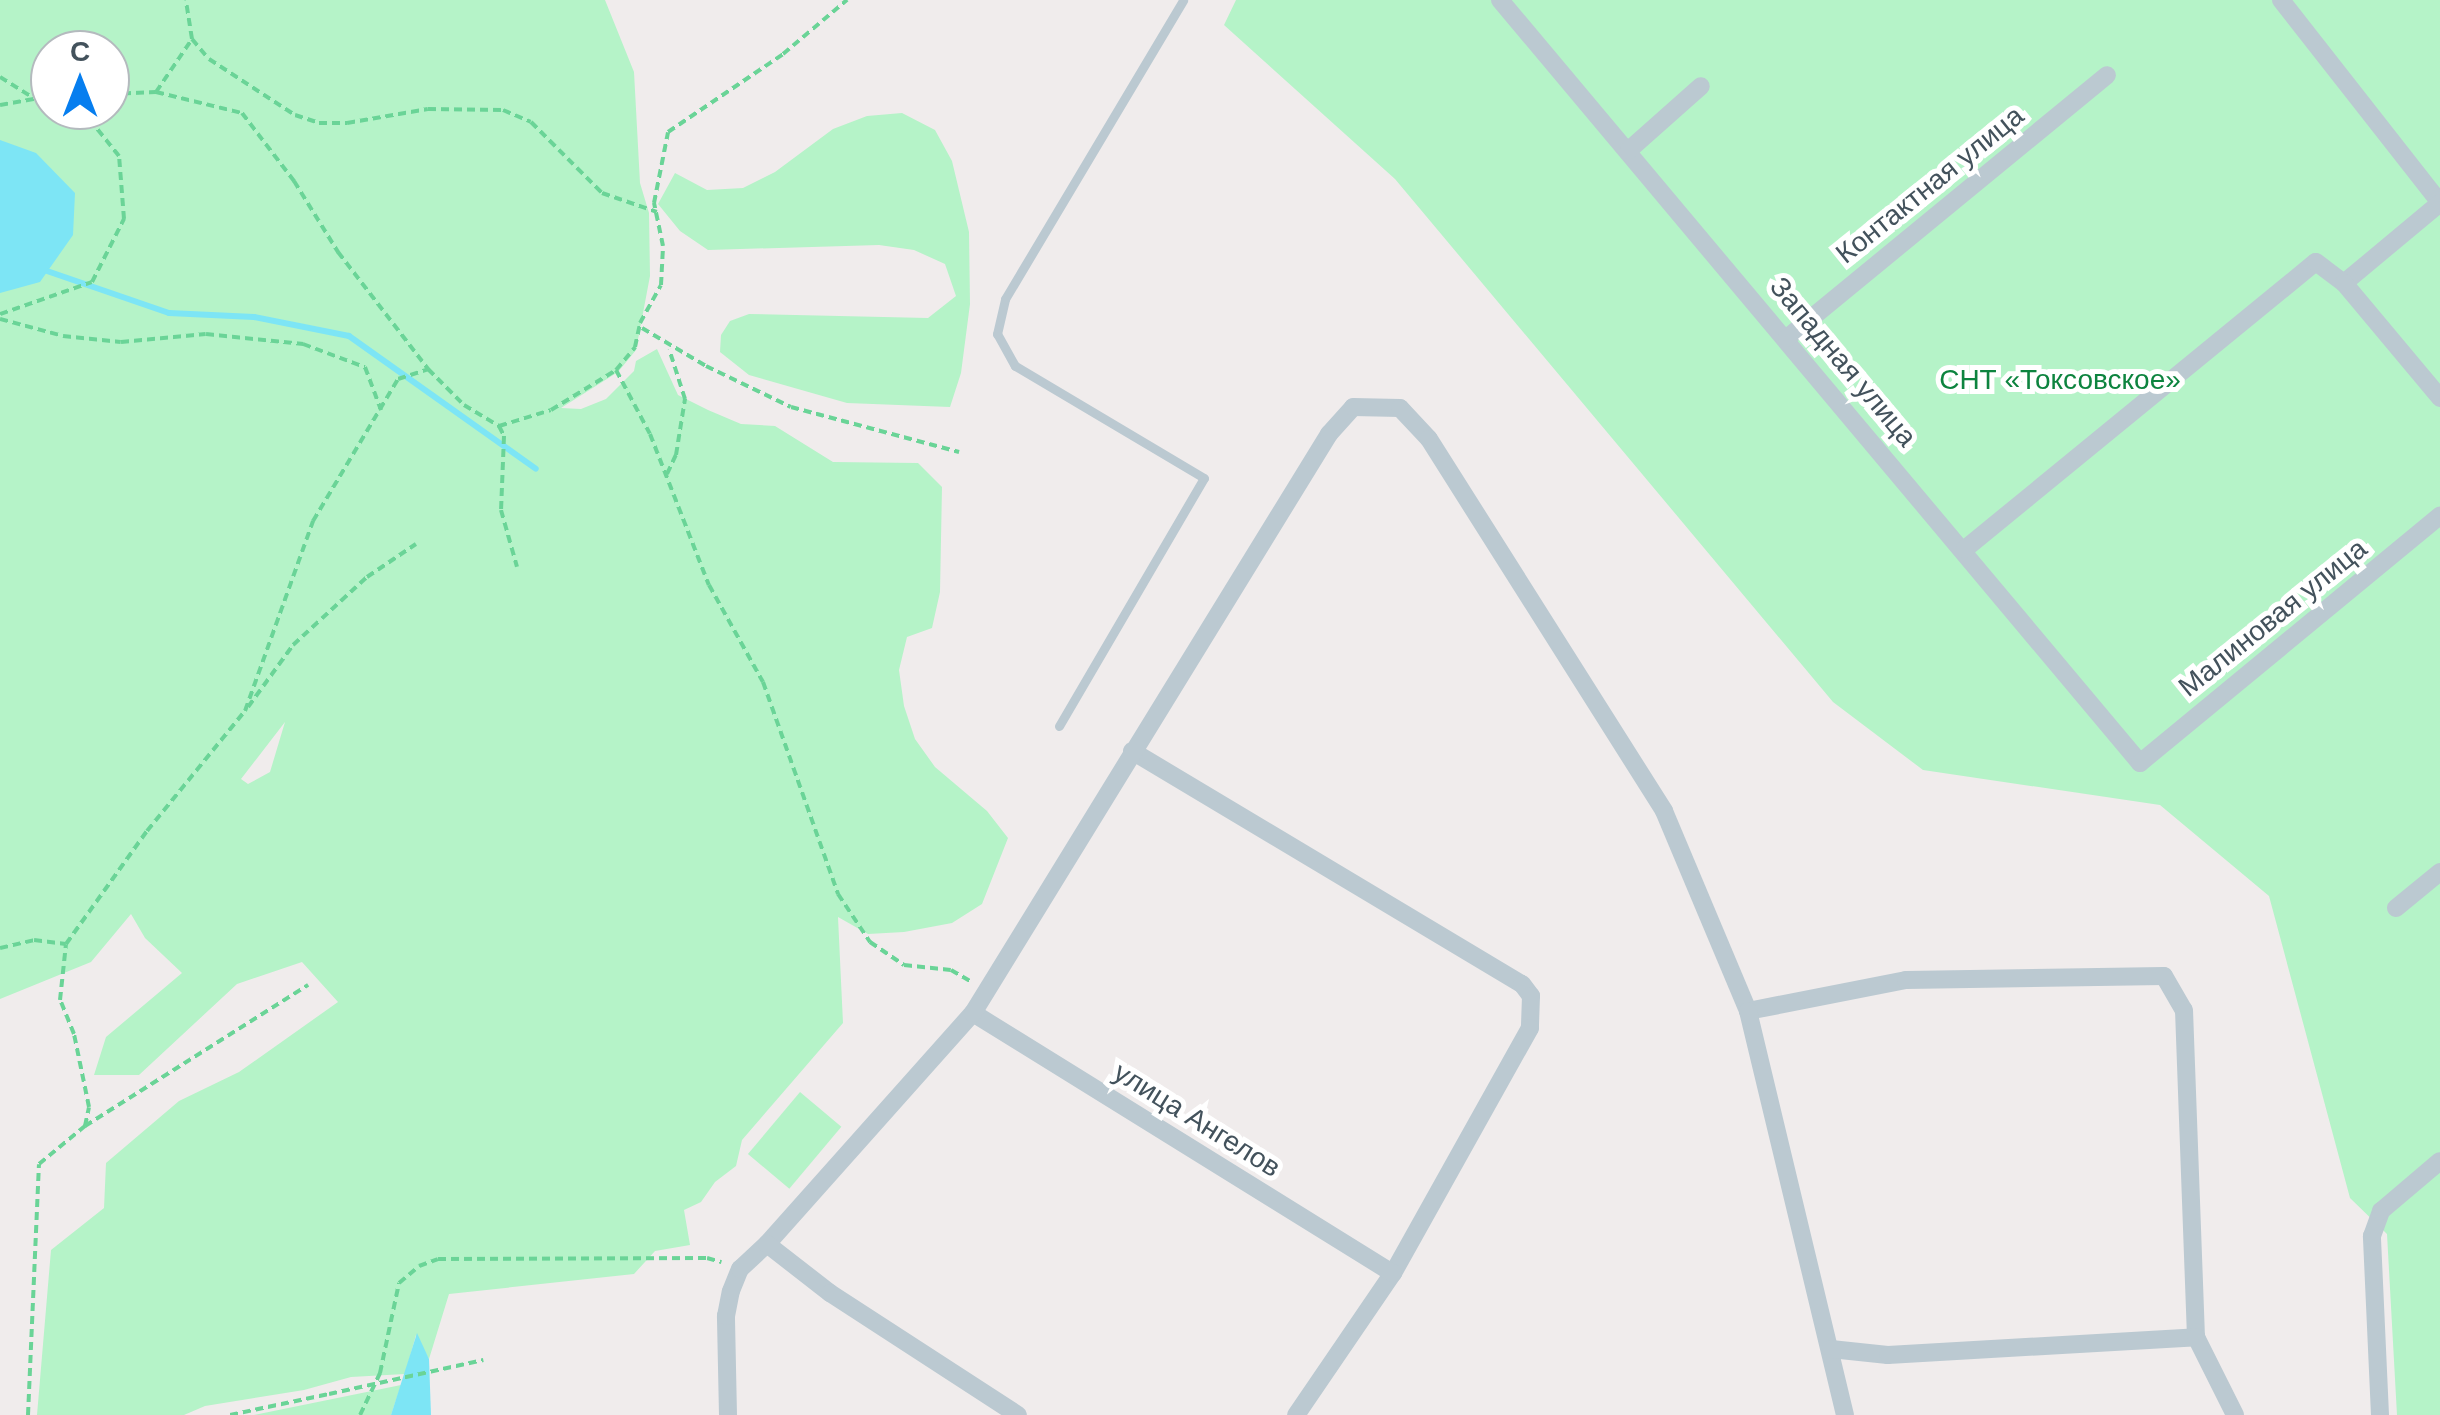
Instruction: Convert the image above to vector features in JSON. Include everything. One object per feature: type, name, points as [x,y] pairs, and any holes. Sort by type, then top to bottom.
[{"type":"street","name":"Западная улица","points":[[1500,0],[2140,763]]},
{"type":"street","points":[[2281,0],[2440,203],[2344,282]]},
{"type":"street","name":"Контактная улица","points":[[1787,338],[2107,74]]},
{"type":"street","points":[[1629,150],[1701,86]]},
{"type":"street","points":[[1964,549],[2316,262],[2344,282],[2440,398]]},
{"type":"street","points":[[728,1415],[726,1316],[740,1268],[767,1244],[973,1013],[1329,434],[1353,406],[1400,408],[1429,439],[1664,811],[1748,1011],[1845,1415]]},
{"type":"street","name":"Малиновая улица","points":[[2140,763],[2440,516]]},
{"type":"street","points":[[1132,751],[1522,984],[1531,996],[1530,1028],[1392,1273],[1296,1415]]},
{"type":"street","points":[[2396,908],[2440,872]]},
{"type":"street","points":[[1748,1011],[1906,980],[2164,976],[2184,1010],[2196,1338],[2235,1415]]},
{"type":"street","name":"улица Ангелов","points":[[973,1013],[1392,1273]]},
{"type":"street","points":[[2380,1415],[2372,1236],[2381,1211],[2440,1161]]},
{"type":"street","points":[[767,1244],[830,1293],[1018,1415]]},
{"type":"street","points":[[1831,1350],[1888,1355],[2196,1338]]},
{"type":"lane","points":[[1060,726],[1204,478],[1015,366],[998,334],[1005,299],[1183,0]]},
{"type":"path","points":[[186,0],[192,39],[208,59],[295,115],[319,123],[348,123],[428,109],[503,110],[531,122],[602,193],[657,212]]},
{"type":"path","points":[[499,426],[551,410],[616,370],[635,347],[640,323],[661,284],[663,246],[657,212],[658,175],[668,132],[783,54],[847,0]]},
{"type":"path","points":[[156,92],[192,39]]},
{"type":"path","points":[[0,77],[30,96]]},
{"type":"path","points":[[130,93],[156,92],[242,113],[294,181],[338,252],[428,368],[464,405],[499,426],[504,436],[501,510],[517,566]]},
{"type":"path","points":[[0,105],[30,96]]},
{"type":"path","points":[[0,316],[92,282],[124,219],[119,156],[98,130]]},
{"type":"path","points":[[0,316],[63,336],[121,342],[206,334],[303,344],[365,368],[381,410]]},
{"type":"path","points":[[640,323],[643,332],[791,406],[959,452]]},
{"type":"path","points":[[667,474],[676,455],[685,399],[669,346]]},
{"type":"path","points":[[246,711],[313,521],[398,379],[428,368]]},
{"type":"path","points":[[616,370],[667,474],[710,586],[764,682],[838,894],[870,942],[904,965],[951,970],[987,991]]},
{"type":"path","points":[[85,1126],[89,1106],[74,1034],[60,1000],[66,944],[146,831],[246,711],[293,645],[367,577],[416,544]]},
{"type":"path","points":[[0,948],[34,940],[66,944]]},
{"type":"path","points":[[28,1415],[40,1164],[85,1126],[308,985]]},
{"type":"path","points":[[360,1415],[380,1374],[399,1283],[419,1266],[438,1259],[630,1262],[707,1258],[740,1268]]},
{"type":"path","points":[[230,1415],[483,1360]]},
{"type":"green space","points":[[0,0],[605,0],[634,72],[640,183],[649,213],[650,276],[636,350],[618,372],[561,408],[581,409],[606,399],[634,371],[636,361],[657,349],[678,395],[708,410],[741,424],[775,426],[833,462],[918,463],[942,487],[940,592],[932,628],[907,637],[899,670],[904,706],[915,739],[935,767],[987,811],[1008,838],[982,904],[952,923],[904,932],[868,934],[838,917],[843,1023],[742,1140],[736,1166],[715,1182],[701,1202],[684,1210],[690,1245],[655,1251],[634,1274],[449,1294],[429,1359],[416,1335],[405,1374],[351,1377],[304,1390],[205,1406],[184,1415],[37,1415],[51,1250],[104,1208],[106,1163],[179,1101],[239,1072],[338,1002],[302,962],[237,984],[139,1075],[94,1075],[106,1037],[182,973],[145,938],[131,914],[91,962],[0,999]],"holes":[[[285,722],[270,772],[248,784],[241,779]]]},
{"type":"green space","name":"СНТ «Токсовское»","points":[[1236,0],[2440,0],[2440,1415],[2397,1415],[2387,1234],[2350,1198],[2269,896],[2160,805],[1923,770],[1833,702],[1395,179],[1224,25]]},
{"type":"green space","points":[[902,113],[935,130],[952,161],[969,232],[970,304],[961,373],[950,407],[847,403],[749,375],[720,352],[721,335],[730,321],[749,314],[928,318],[956,296],[945,264],[914,250],[879,245],[708,250],[680,231],[658,204],[675,173],[707,190],[743,188],[775,172],[833,129],[867,116]]},
{"type":"green space","points":[[800,1092],[841,1127],[789,1189],[748,1154]]},
{"type":"green space","points":[[401,1385],[391,1415],[254,1415]]},
{"type":"water","points":[[0,140],[36,153],[75,193],[73,235],[40,282],[0,293]]},
{"type":"water","points":[[417,1333],[429,1359],[431,1415],[391,1415]]},
{"type":"waterway","points":[[47,271],[169,313],[254,317],[349,336],[536,469]]}]
